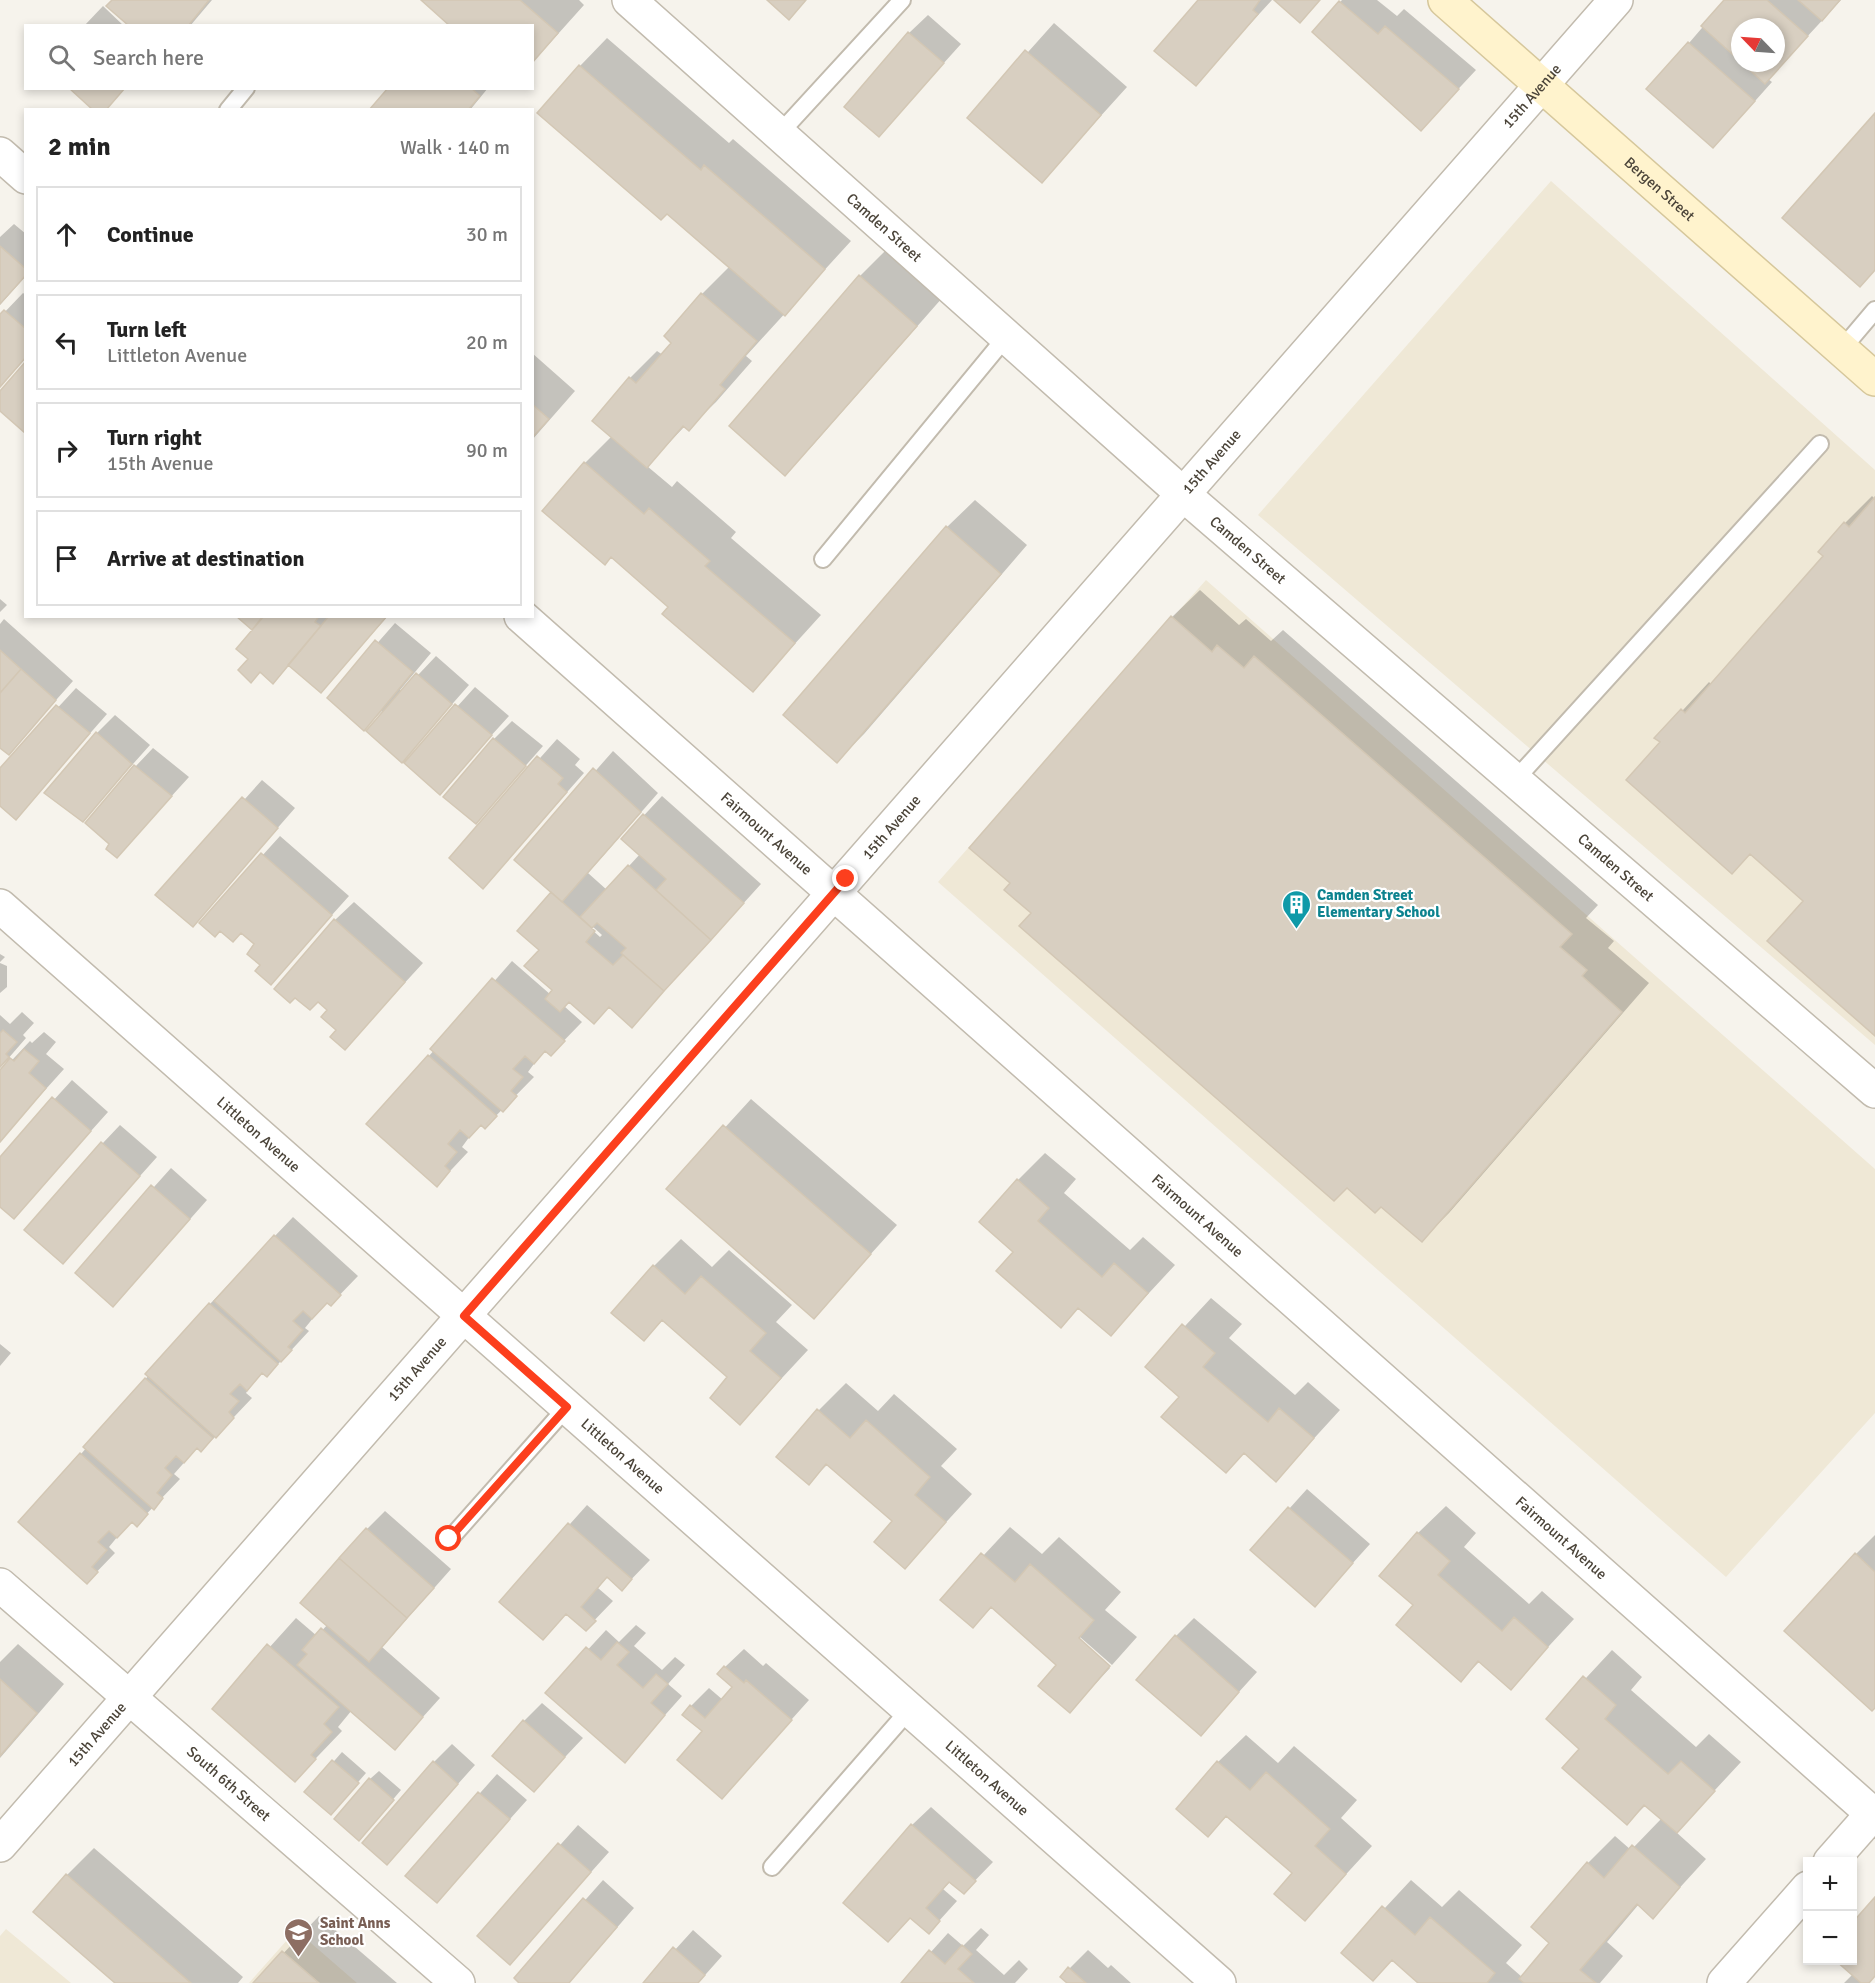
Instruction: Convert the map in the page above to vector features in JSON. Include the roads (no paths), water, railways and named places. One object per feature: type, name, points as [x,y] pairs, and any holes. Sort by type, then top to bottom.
[{"type":"main road","name":"Bergen Street","points":[[1445,0],[1875,379]]},
{"type":"street","name":"Camden Street","points":[[628,0],[1184,495],[1875,1091]]},
{"type":"street","name":"15th Avenue","points":[[0,1845],[1616,0]]},
{"type":"street","points":[[0,154],[24,175]]},
{"type":"street","name":"Fairmount Avenue","points":[[523,618],[1874,1814]]},
{"type":"street","name":"Littleton Avenue","points":[[0,906],[1219,1983]]},
{"type":"street","name":"South 6th Street","points":[[0,1585],[458,1983]]},
{"type":"street","points":[[1835,1857],[1874,1814]]},
{"type":"street","points":[[1724,1983],[1803,1894]]},
{"type":"lane","points":[[778,134],[902,0]]},
{"type":"lane","points":[[230,108],[244,90]]},
{"type":"lane","points":[[1842,349],[1875,310]]},
{"type":"lane","points":[[823,559],[1006,337]]},
{"type":"lane","points":[[1515,780],[1821,444]]},
{"type":"lane","points":[[449,1539],[567,1407]]},
{"type":"lane","points":[[772,1867],[909,1710]]},
{"type":"place","name":"Camden Street Elementary School","points":[[1296,930]]},
{"type":"place","name":"Saint Anns School","points":[[299,1958]]}]
